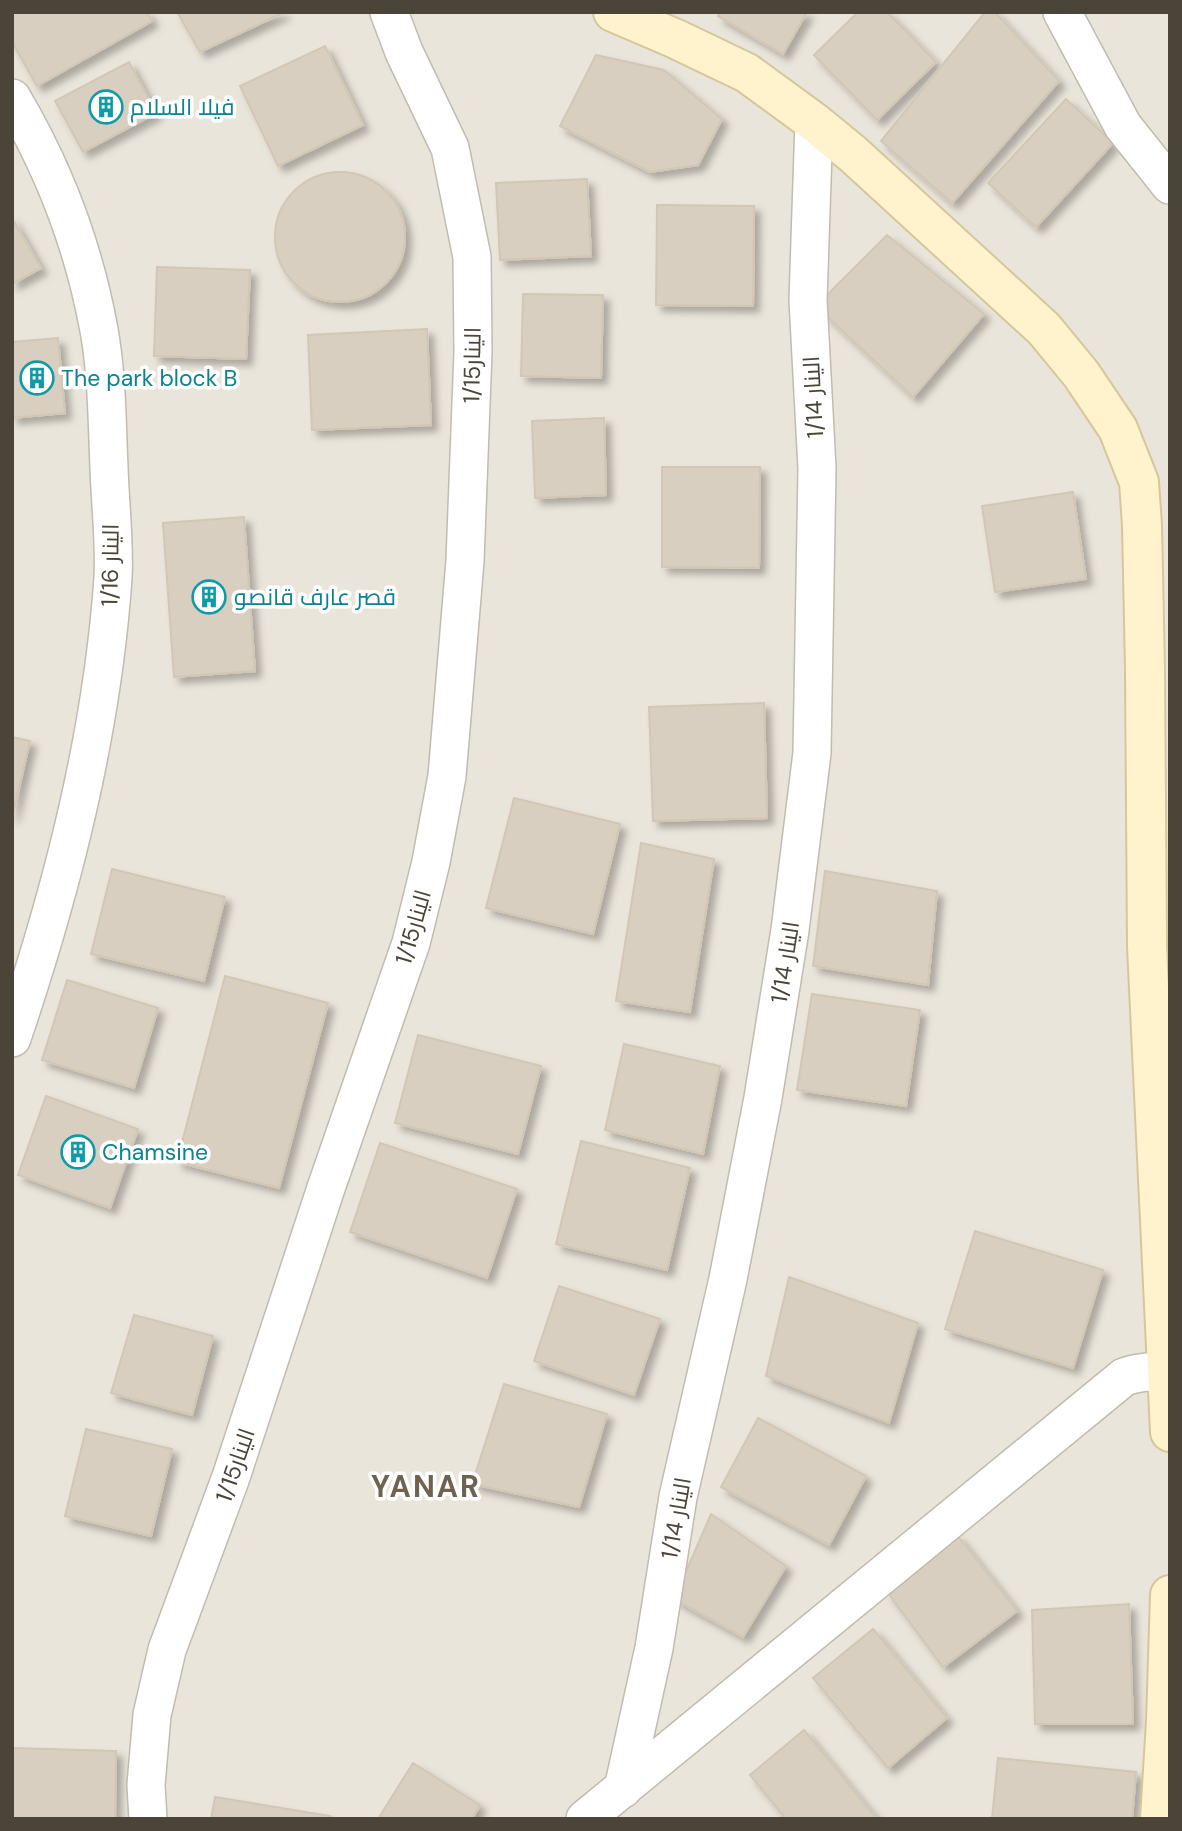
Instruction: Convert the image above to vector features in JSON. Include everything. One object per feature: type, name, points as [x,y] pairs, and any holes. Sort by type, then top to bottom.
[{"type":"main road","points":[[613,12],[747,74],[814,122],[1044,329],[1081,374],[1118,429],[1139,482],[1142,525],[1147,946],[1169,1402]]},
{"type":"main road","points":[[1164,1801],[1170,1595]]},
{"type":"street","name":"الينار1/15","points":[[148,1819],[146,1785],[152,1715],[167,1650],[231,1477],[326,1188],[411,943],[431,862],[447,776],[465,561],[474,352],[472,257],[450,148],[404,52],[389,12]]},
{"type":"street","points":[[1062,12],[1124,126],[1170,185]]},
{"type":"street","name":"الينار 1/16","points":[[12,97],[51,173],[76,238],[99,331],[108,425],[113,575],[106,655],[84,783],[36,965],[12,1038]]},
{"type":"street","name":"الينار 1/14","points":[[623,1789],[652,1659],[678,1497],[728,1279],[763,1098],[790,930],[812,753],[817,468],[808,300],[814,122]]},
{"type":"street","points":[[585,1819],[1124,1377],[1157,1371],[1169,1402]]},
{"type":"shaded area","points":[[12,12],[1170,12],[1170,1819],[12,1819]]},
{"type":"building","points":[[12,12],[147,12],[152,21],[37,86],[12,42]]},
{"type":"building","points":[[177,12],[285,12],[200,52]]},
{"type":"building","points":[[720,12],[807,12],[783,54],[718,16]]},
{"type":"building","points":[[858,12],[887,12],[936,62],[877,120],[814,55]]},
{"type":"building","points":[[985,12],[995,12],[1059,81],[952,203],[881,141]]},
{"type":"building","points":[[325,46],[363,125],[278,166],[240,86]]},
{"type":"building","points":[[596,55],[664,70],[722,119],[698,165],[650,172],[560,126]]},
{"type":"building","name":"فيلا السلام","points":[[129,62],[156,113],[83,152],[55,101]]},
{"type":"building","points":[[1066,99],[1113,143],[1036,227],[988,183]]},
{"type":"building","points":[[340,172],[365,177],[386,191],[400,212],[405,237],[400,262],[386,283],[365,297],[340,302],[315,297],[294,283],[280,262],[275,237],[280,212],[294,191],[315,177]]},
{"type":"building","points":[[587,179],[591,256],[500,260],[496,183]]},
{"type":"building","points":[[657,205],[754,206],[753,306],[656,305]]},
{"type":"building","points":[[12,218],[41,268],[12,284]]},
{"type":"building","points":[[887,235],[984,314],[913,397],[816,306]]},
{"type":"building","points":[[157,267],[250,270],[246,359],[154,356]]},
{"type":"building","points":[[523,294],[603,295],[601,378],[521,376]]},
{"type":"building","points":[[427,329],[431,425],[312,430],[308,335]]},
{"type":"building","name":"The park block B","points":[[58,338],[65,413],[12,418],[12,342]]},
{"type":"building","points":[[604,418],[606,495],[535,498],[532,421]]},
{"type":"building","points":[[662,467],[760,467],[759,568],[662,567]]},
{"type":"building","points":[[1073,492],[1086,579],[995,592],[982,506]]},
{"type":"building","name":"قصر عارف قانصو","points":[[244,517],[255,671],[174,677],[163,523]]},
{"type":"building","points":[[764,703],[767,818],[653,821],[649,707]]},
{"type":"building","points":[[12,737],[30,741],[12,818]]},
{"type":"building","points":[[514,798],[620,824],[593,934],[486,908]]},
{"type":"building","points":[[641,843],[714,859],[690,1012],[616,1001]]},
{"type":"building","points":[[112,869],[225,897],[204,981],[91,954]]},
{"type":"building","points":[[825,871],[937,891],[928,985],[813,966]]},
{"type":"building","points":[[225,976],[328,1003],[279,1188],[177,1162]]},
{"type":"building","name":"Chamsine","points":[[67,980],[158,1008],[134,1088],[42,1060]]},
{"type":"building","points":[[812,994],[920,1010],[906,1106],[797,1090]]},
{"type":"building","points":[[418,1035],[541,1066],[518,1154],[395,1123]]},
{"type":"building","points":[[624,1044],[720,1066],[703,1154],[605,1130]]},
{"type":"building","name":"Chamsine","points":[[46,1096],[138,1129],[110,1208],[18,1175]]},
{"type":"building","points":[[581,1141],[690,1168],[667,1270],[556,1244]]},
{"type":"building","points":[[380,1143],[517,1189],[487,1278],[350,1232]]},
{"type":"building","points":[[975,1231],[1103,1270],[1073,1368],[945,1329]]},
{"type":"building","points":[[789,1277],[918,1323],[889,1423],[766,1376]]},
{"type":"building","points":[[559,1286],[660,1319],[634,1395],[534,1361]]},
{"type":"building","points":[[134,1315],[213,1336],[192,1415],[111,1393]]},
{"type":"building","points":[[504,1384],[607,1414],[579,1507],[472,1484]]},
{"type":"building","points":[[758,1418],[866,1476],[829,1545],[721,1487]]},
{"type":"building","points":[[86,1429],[172,1449],[151,1536],[65,1516]]},
{"type":"building","points":[[711,1514],[786,1566],[743,1637],[674,1599]]},
{"type":"building","points":[[957,1535],[1017,1611],[943,1667],[887,1592]]},
{"type":"building","points":[[1129,1604],[1133,1724],[1035,1724],[1032,1610]]},
{"type":"building","points":[[873,1629],[947,1718],[888,1768],[813,1678]]},
{"type":"building","points":[[804,1730],[877,1819],[786,1819],[750,1775]]},
{"type":"building","points":[[12,1748],[116,1751],[115,1819],[12,1819]]},
{"type":"building","points":[[998,1758],[1136,1772],[1132,1819],[992,1819]]},
{"type":"building","points":[[413,1763],[480,1805],[472,1819],[378,1819]]},
{"type":"building","points":[[215,1797],[330,1816],[329,1819],[211,1819]]},
{"type":"place","name":"فيلا السلام","points":[[106,107]]},
{"type":"place","name":"The park block B","points":[[37,378]]},
{"type":"place","name":"قصر عارف قانصو","points":[[209,597]]},
{"type":"place","name":"Chamsine","points":[[78,1152]]},
{"type":"district","name":"YANAR","points":[[426,1486]]}]
